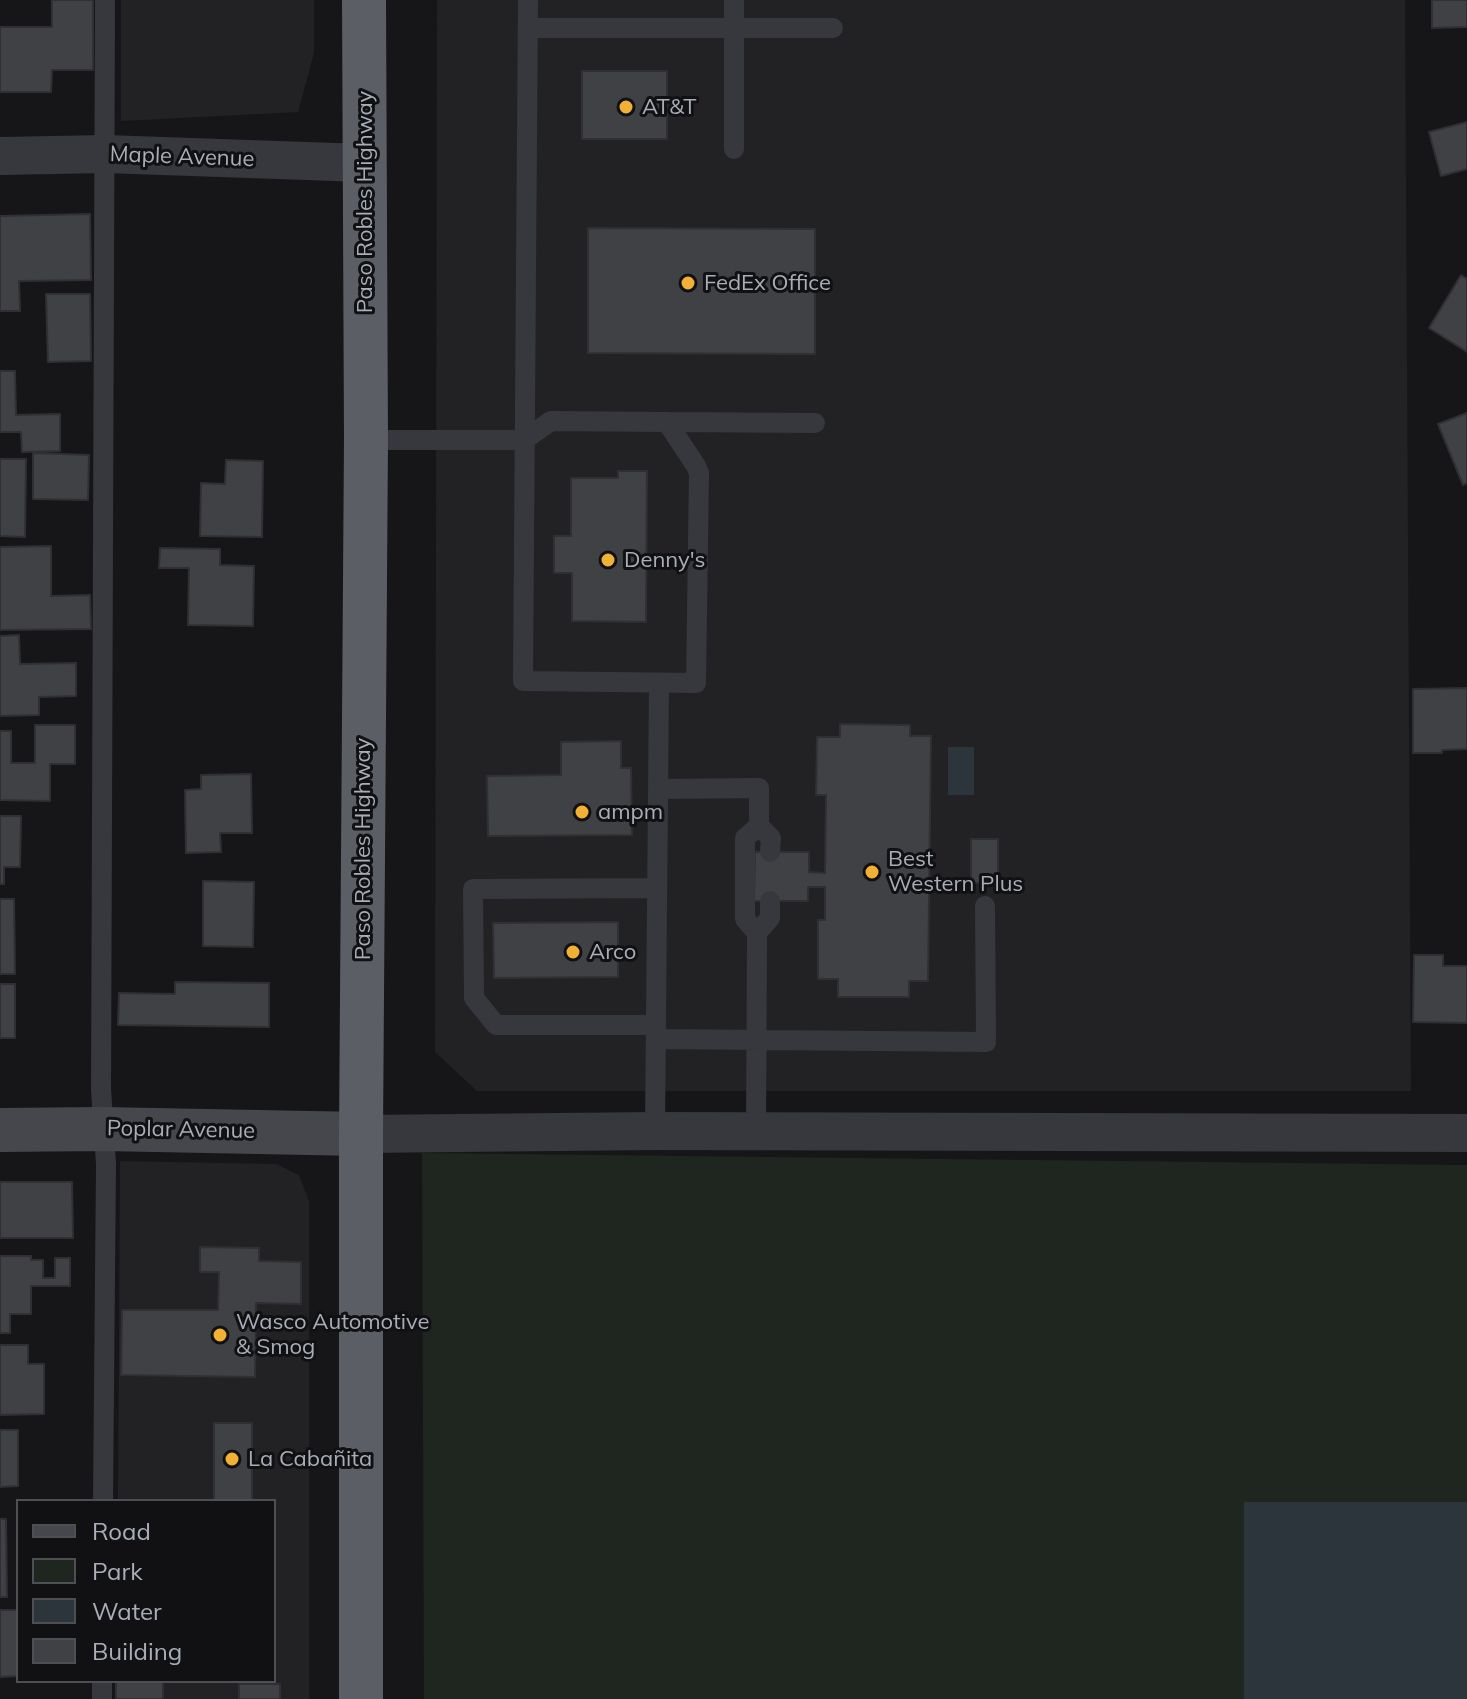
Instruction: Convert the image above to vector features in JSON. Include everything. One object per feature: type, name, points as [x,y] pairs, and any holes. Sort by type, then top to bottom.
[{"type":"highway","name":"Paso Robles Highway","points":[[361,1699],[366,440],[364,0]]},
{"type":"main road","name":"Poplar Avenue","points":[[0,1130],[361,1134]]},
{"type":"street","name":"Maple Avenue","points":[[0,156],[105,154],[364,163]]},
{"type":"street","points":[[361,1134],[655,1131],[1467,1133]]},
{"type":"lane","points":[[103,1499],[106,1180],[101,1089],[105,0]]},
{"type":"lane","points":[[528,0],[523,681],[696,683],[699,473],[667,422]]},
{"type":"lane","points":[[734,0],[734,149]]},
{"type":"lane","points":[[528,28],[833,28]]},
{"type":"lane","points":[[366,440],[524,440],[551,421],[815,423]]},
{"type":"lane","points":[[655,1131],[659,683]]},
{"type":"lane","points":[[658,789],[759,788],[759,826],[771,838],[770,852]]},
{"type":"lane","points":[[756,1131],[757,933],[745,919],[745,838],[759,826]]},
{"type":"lane","points":[[657,888],[473,889],[474,998],[496,1025],[757,1040],[986,1042],[985,906]]},
{"type":"lane","points":[[757,933],[770,918],[770,901]]},
{"type":"shaded area","points":[[121,0],[314,0],[314,53],[298,112],[121,121]]},
{"type":"shaded area","points":[[437,0],[1405,0],[1411,1091],[477,1091],[435,1052]]},
{"type":"shaded area","points":[[120,1161],[276,1164],[299,1175],[309,1201],[309,1699],[117,1699],[117,1683],[276,1683],[276,1499],[118,1499]]},
{"type":"green space","points":[[422,1153],[1467,1165],[1467,1502],[1244,1502],[1244,1699],[424,1699]]},
{"type":"water","points":[[948,747],[974,747],[974,795],[948,795]]},
{"type":"water","points":[[1244,1502],[1467,1502],[1467,1699],[1244,1699]]},
{"type":"building","points":[[52,0],[93,0],[93,70],[52,70],[51,92],[0,92],[0,27],[52,27]]},
{"type":"building","points":[[1432,0],[1467,0],[1467,27],[1432,28]]},
{"type":"building","points":[[582,71],[667,71],[667,139],[582,139]]},
{"type":"building","points":[[1467,122],[1467,169],[1441,176],[1429,132]]},
{"type":"building","points":[[90,214],[91,280],[19,281],[20,311],[0,311],[0,216]]},
{"type":"building","points":[[588,228],[815,229],[815,354],[588,353]]},
{"type":"building","points":[[1461,275],[1467,279],[1467,352],[1429,328]]},
{"type":"building","points":[[46,294],[90,294],[91,361],[48,362]]},
{"type":"building","points":[[0,371],[15,371],[16,415],[60,414],[60,451],[22,452],[21,432],[0,432]]},
{"type":"building","points":[[1467,413],[1467,483],[1463,485],[1438,424]]},
{"type":"building","points":[[33,453],[89,455],[88,500],[33,499]]},
{"type":"building","points":[[0,459],[26,459],[25,537],[0,536]]},
{"type":"building","points":[[226,460],[263,461],[262,537],[200,536],[201,483],[225,484]]},
{"type":"building","points":[[618,471],[647,471],[646,622],[572,621],[572,573],[554,573],[554,536],[571,536],[571,478],[618,478]]},
{"type":"building","points":[[51,546],[51,596],[90,595],[91,629],[0,630],[0,547]]},
{"type":"building","points":[[160,548],[220,549],[220,565],[254,566],[253,626],[188,625],[189,568],[159,568]]},
{"type":"building","points":[[19,635],[20,664],[76,663],[76,696],[39,697],[39,715],[0,716],[0,636]]},
{"type":"building","points":[[1467,688],[1467,749],[1413,753],[1413,689]]},
{"type":"building","points":[[840,724],[910,725],[910,736],[931,736],[928,981],[909,981],[909,997],[838,997],[838,979],[818,979],[818,920],[825,920],[825,887],[808,887],[808,901],[754,901],[755,852],[809,852],[809,872],[825,873],[826,795],[816,795],[817,737],[840,737]]},
{"type":"building","points":[[35,725],[75,725],[75,764],[50,764],[50,801],[0,800],[0,731],[11,731],[11,763],[35,763]]},
{"type":"building","points":[[621,741],[621,768],[631,768],[632,835],[488,836],[487,776],[561,775],[561,742]]},
{"type":"building","points":[[251,774],[252,833],[220,833],[221,852],[186,853],[185,790],[201,789],[201,775]]},
{"type":"building","points":[[0,816],[21,816],[20,867],[4,867],[4,884],[0,884]]},
{"type":"building","points":[[971,839],[998,839],[998,883],[971,883]]},
{"type":"building","points":[[203,881],[254,882],[253,947],[203,946]]},
{"type":"building","points":[[0,899],[14,899],[15,974],[0,974]]},
{"type":"building","points":[[618,922],[618,977],[494,978],[493,923]]},
{"type":"building","points":[[1414,955],[1443,955],[1443,966],[1467,966],[1467,1023],[1413,1022]]},
{"type":"building","points":[[175,982],[269,983],[269,1027],[118,1025],[119,993],[175,994]]},
{"type":"building","points":[[0,984],[15,984],[15,1038],[0,1038]]},
{"type":"building","points":[[0,1182],[72,1182],[73,1238],[0,1238]]},
{"type":"building","points":[[200,1247],[259,1248],[259,1261],[301,1262],[301,1304],[256,1303],[255,1377],[121,1375],[122,1310],[218,1310],[219,1272],[200,1272]]},
{"type":"building","points":[[0,1256],[31,1256],[31,1260],[43,1260],[43,1278],[55,1278],[55,1258],[70,1258],[70,1286],[31,1286],[31,1314],[10,1314],[10,1333],[0,1333]]},
{"type":"building","points":[[0,1345],[28,1345],[28,1364],[44,1364],[44,1414],[0,1415]]},
{"type":"building","points":[[214,1423],[252,1423],[252,1499],[214,1499]]},
{"type":"building","points":[[0,1430],[18,1430],[18,1486],[0,1487]]},
{"type":"building","points":[[0,1519],[6,1519],[7,1597],[0,1597]]},
{"type":"building","points":[[0,1610],[16,1610],[16,1676],[0,1677]]},
{"type":"building","points":[[116,1683],[163,1683],[163,1699],[116,1699]]},
{"type":"building","points":[[239,1684],[280,1684],[280,1699],[239,1699]]},
{"type":"place","name":"AT&T","points":[[626,107]]},
{"type":"place","name":"FedEx Office","points":[[688,283]]},
{"type":"place","name":"Denny's","points":[[608,560]]},
{"type":"place","name":"ampm","points":[[582,812]]},
{"type":"place","name":"Best Western Plus","points":[[872,872]]},
{"type":"place","name":"Arco","points":[[573,952]]},
{"type":"place","name":"Wasco Automotive & Smog","points":[[220,1335]]},
{"type":"place","name":"La Cabañita","points":[[232,1459]]}]
